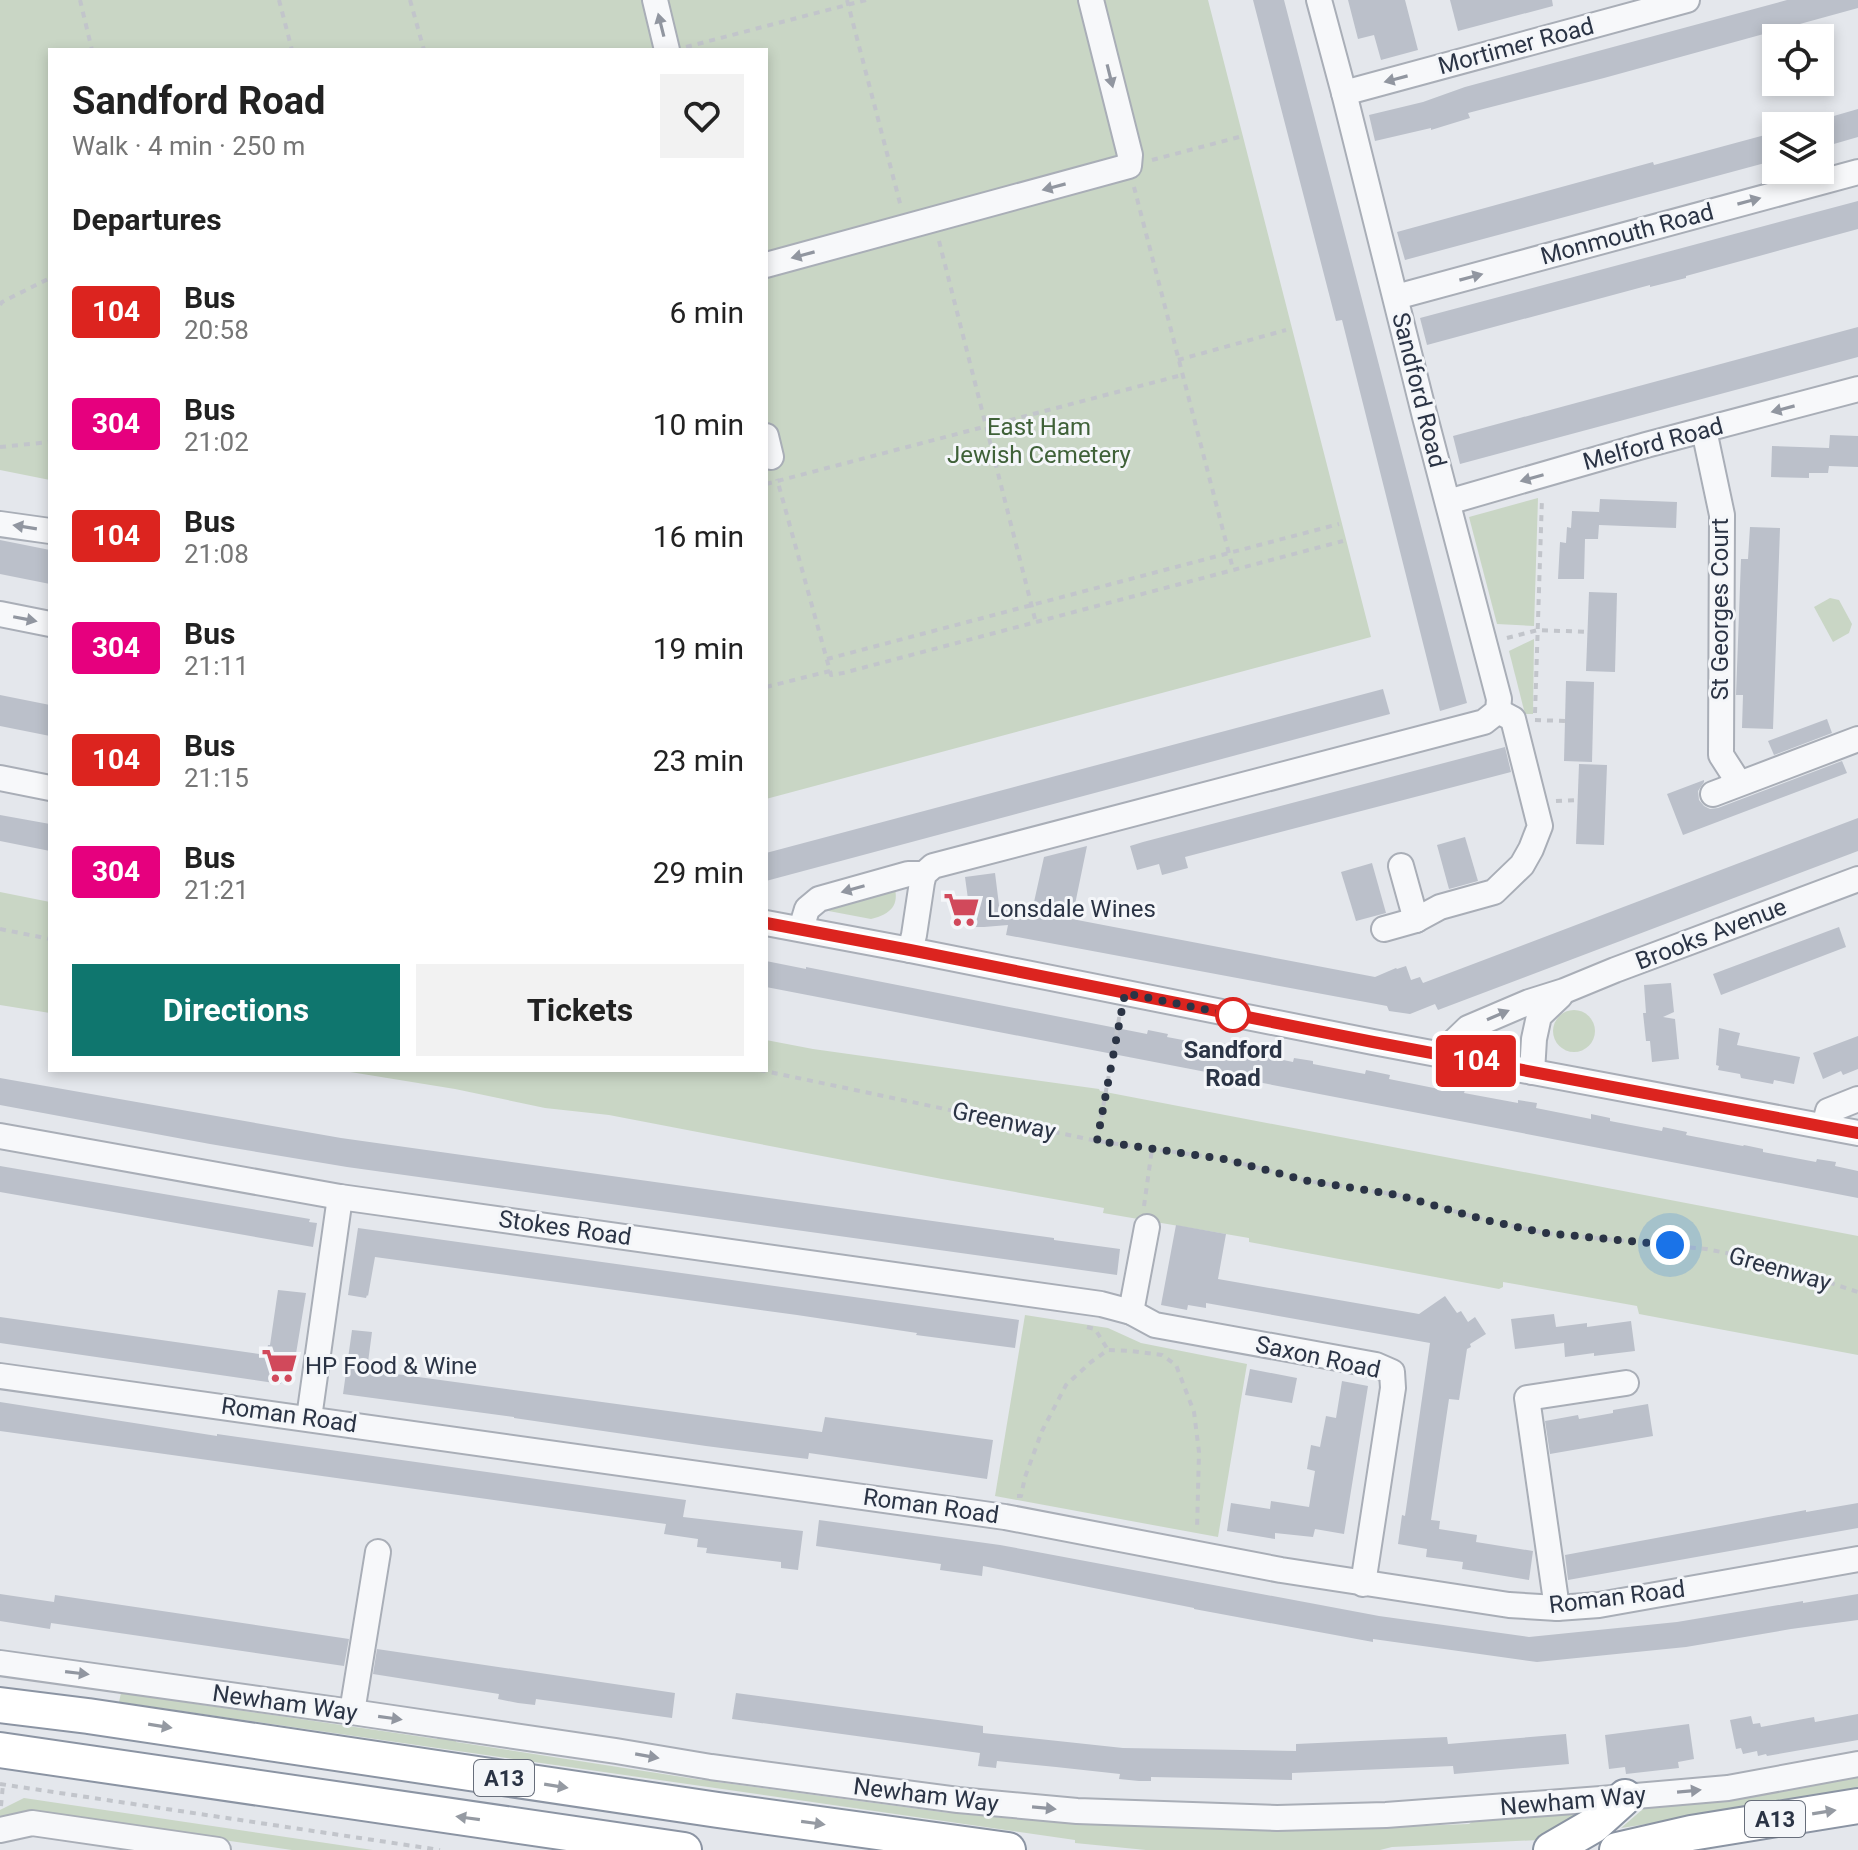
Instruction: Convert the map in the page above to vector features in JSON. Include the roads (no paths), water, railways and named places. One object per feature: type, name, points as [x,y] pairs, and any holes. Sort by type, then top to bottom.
[{"type":"highway","name":"Newham Way","points":[[0,1705],[1008,1850]]},
{"type":"highway","name":"A13","points":[[0,1750],[684,1850]]},
{"type":"highway","points":[[1551,1850],[1594,1825],[1625,1797]]},
{"type":"highway","name":"A13","points":[[1617,1850],[1691,1833],[1858,1806]]},
{"type":"street","points":[[655,0],[667,48]]},
{"type":"street","points":[[768,264],[1129,166],[1130,155],[1091,0]]},
{"type":"street","name":"Sandford Road","points":[[1319,0],[1499,699],[1498,711]]},
{"type":"street","name":"Mortimer Road","points":[[1344,93],[1687,0]]},
{"type":"street","name":"Monmouth Road","points":[[1396,297],[1858,172]]},
{"type":"street","name":"Melford Road","points":[[1448,502],[1858,389]]},
{"type":"street","name":"St Georges Court","points":[[1704,430],[1722,515],[1721,755],[1739,783]]},
{"type":"street","points":[[0,524],[48,531]]},
{"type":"street","points":[[0,614],[48,624]]},
{"type":"street","points":[[910,950],[924,874],[933,866],[1484,722],[1498,711],[1513,719],[1540,826],[1522,865],[1494,892],[1440,907],[1416,920],[1384,929]]},
{"type":"street","points":[[1713,794],[1858,739]]},
{"type":"street","points":[[0,778],[48,788]]},
{"type":"street","points":[[1401,866],[1416,920]]},
{"type":"street","points":[[801,929],[807,909],[819,899],[908,874],[924,874]]},
{"type":"street","name":"Brooks Avenue","points":[[1441,1054],[1468,1028],[1529,1002],[1858,879]]},
{"type":"street","points":[[768,923],[1858,1133]]},
{"type":"street","name":"Brooks Avenue","points":[[1532,1072],[1539,1016],[1564,991]]},
{"type":"street","points":[[1824,1126],[1828,1111],[1858,1099]]},
{"type":"street","name":"Stokes Road","points":[[0,1136],[340,1197],[1085,1301],[1131,1312]]},
{"type":"street","points":[[309,1418],[340,1197]]},
{"type":"street","points":[[1131,1312],[1145,1222]]},
{"type":"street","name":"Saxon Road","points":[[1131,1312],[1155,1325],[1376,1365],[1392,1372],[1393,1388],[1363,1584]]},
{"type":"street","name":"Roman Road","points":[[0,1376],[1005,1517],[1363,1584],[1509,1605],[1557,1608],[1599,1605],[1858,1559]]},
{"type":"street","points":[[1557,1608],[1527,1398],[1626,1383]]},
{"type":"street","points":[[352,1712],[378,1552]]},
{"type":"street","name":"Newham Way","points":[[0,1663],[352,1712],[711,1767],[958,1800],[1077,1811],[1293,1818],[1386,1815],[1728,1788],[1858,1764]]},
{"type":"street","points":[[0,1830],[32,1823],[78,1840],[218,1850]]},
{"type":"place","name":"Lonsdale Wines","points":[[961,909]]},
{"type":"place","name":"Sandford Road","points":[[1233,1015]]},
{"type":"place","name":"HP Food & Wine","points":[[279,1366]]},
{"type":"park label","name":"East Ham Jewish Cemetery","points":[[1039,441]]}]
